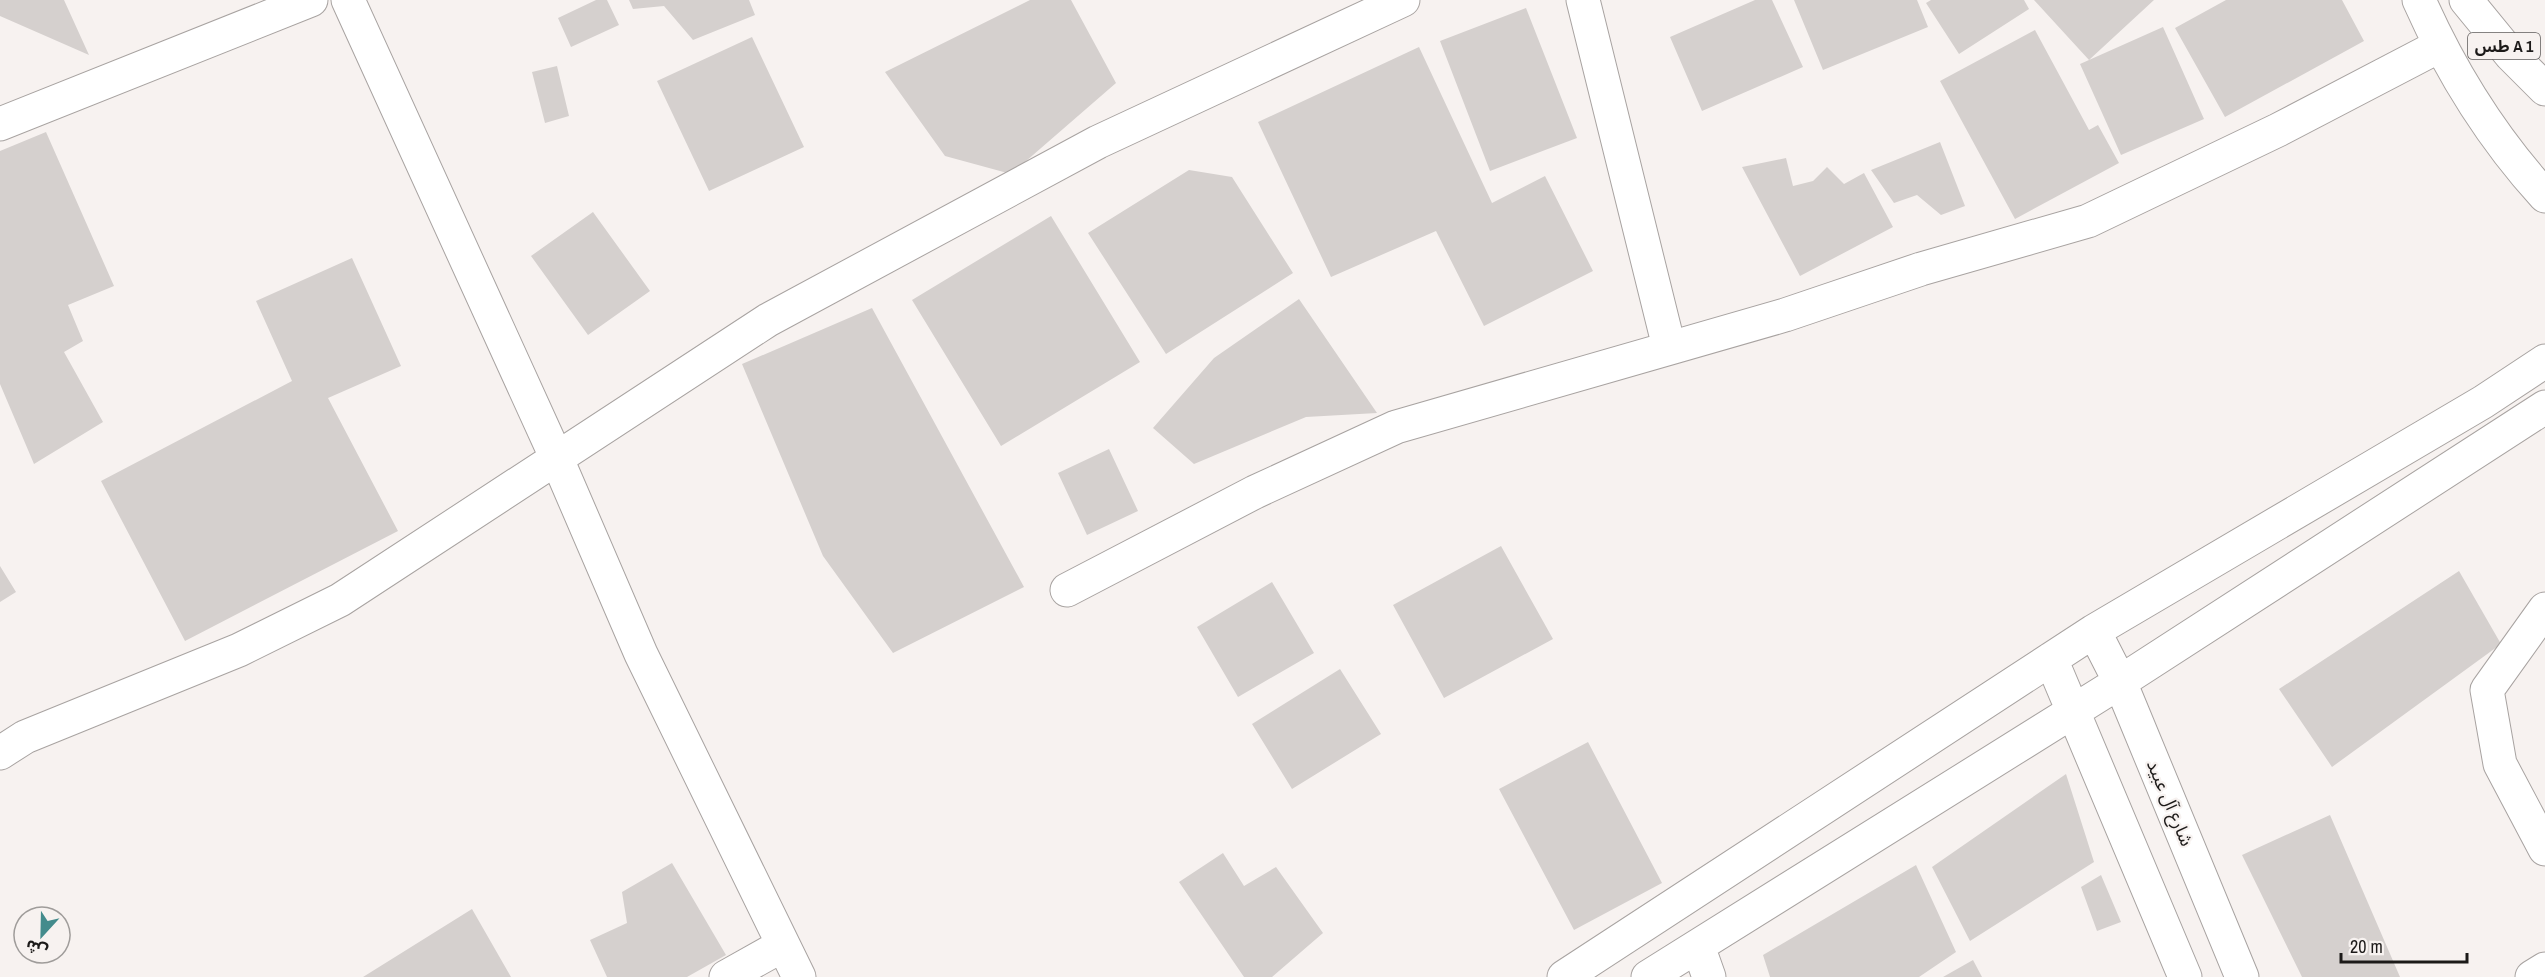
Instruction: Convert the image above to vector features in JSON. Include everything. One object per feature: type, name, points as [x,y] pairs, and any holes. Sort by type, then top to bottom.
[{"type":"main road","points":[[0,124],[311,0]]},
{"type":"main road","points":[[348,0],[557,459],[641,654],[718,807],[799,977]]},
{"type":"main road","points":[[0,753],[25,737],[239,650],[340,600],[768,320],[1098,142],[1403,0]]},
{"type":"main road","points":[[1583,0],[1669,347]]},
{"type":"main road","points":[[2419,0],[2439,46],[2492,130],[2545,196]]},
{"type":"main road","name":"طس A 1","points":[[2466,0],[2511,55],[2545,89]]},
{"type":"main road","points":[[1067,590],[1255,492],[1396,427],[1785,315],[1921,269],[2088,221],[2278,130],[2439,46]]},
{"type":"main road","points":[[1563,977],[2094,632],[2483,402],[2545,361]]},
{"type":"main road","points":[[1648,977],[2120,682],[2545,407]]},
{"type":"main road","points":[[2545,609],[2487,690],[2500,764],[2545,849]]},
{"type":"main road","name":"شارع آل عبيد","points":[[2094,632],[2120,682],[2242,977]]},
{"type":"main road","points":[[2051,659],[2185,977]]},
{"type":"main road","points":[[726,977],[783,945]]},
{"type":"main road","points":[[1698,946],[1709,977]]},
{"type":"main road","points":[[2532,977],[2545,969]]},
{"type":"building","points":[[0,0],[64,0],[89,55],[0,16]]},
{"type":"building","points":[[596,0],[607,0],[619,25],[571,47],[558,18]]},
{"type":"building","points":[[629,0],[749,0],[755,15],[693,40],[664,6],[633,9]]},
{"type":"building","points":[[1030,0],[1071,0],[1116,83],[1011,174],[945,156],[885,72]]},
{"type":"building","points":[[1755,0],[1772,0],[1803,67],[1702,111],[1670,37]]},
{"type":"building","points":[[1794,0],[1917,0],[1928,27],[1823,70]]},
{"type":"building","points":[[1931,0],[2024,0],[2029,9],[1959,54],[1926,3]]},
{"type":"building","points":[[2034,0],[2154,0],[2089,60]]},
{"type":"building","points":[[2226,0],[2342,0],[2364,41],[2225,117],[2175,28]]},
{"type":"building","points":[[1526,8],[1577,138],[1490,171],[1440,41]]},
{"type":"building","points":[[2163,27],[2204,119],[2121,155],[2080,64]]},
{"type":"building","points":[[2035,30],[2089,130],[2098,125],[2119,163],[2015,219],[1940,81]]},
{"type":"building","points":[[752,37],[804,147],[709,191],[657,81]]},
{"type":"building","points":[[1419,47],[1492,203],[1545,176],[1593,271],[1484,326],[1436,231],[1331,277],[1258,122]]},
{"type":"building","points":[[557,66],[569,116],[545,123],[532,72]]},
{"type":"building","points":[[46,132],[114,286],[68,305],[83,341],[64,352],[103,422],[34,464],[0,384],[0,151]]},
{"type":"building","points":[[1940,142],[1965,206],[1941,215],[1917,195],[1894,203],[1871,170]]},
{"type":"building","points":[[1786,158],[1793,186],[1813,181],[1827,167],[1844,184],[1864,173],[1893,227],[1800,276],[1742,167]]},
{"type":"building","points":[[1189,170],[1232,177],[1293,273],[1166,354],[1088,233]]},
{"type":"building","points":[[593,212],[650,291],[588,335],[531,256]]},
{"type":"building","points":[[1051,216],[1140,362],[1001,446],[912,300]]},
{"type":"building","points":[[352,258],[401,366],[328,398],[398,531],[185,641],[101,481],[292,381],[256,301]]},
{"type":"building","points":[[1299,299],[1377,413],[1306,417],[1194,464],[1153,428],[1214,358]]},
{"type":"building","points":[[872,308],[1024,587],[893,653],[823,556],[742,364]]},
{"type":"building","points":[[1109,449],[1138,511],[1087,535],[1058,473]]},
{"type":"building","points":[[1501,546],[1553,639],[1444,698],[1393,605]]},
{"type":"building","points":[[0,566],[16,592],[0,602]]},
{"type":"building","points":[[2459,571],[2501,644],[2332,767],[2279,689]]},
{"type":"building","points":[[1272,582],[1314,653],[1238,697],[1197,627]]},
{"type":"building","points":[[1340,669],[1381,734],[1292,789],[1252,724]]},
{"type":"building","points":[[1588,742],[1662,883],[1574,930],[1499,789]]},
{"type":"building","points":[[2066,774],[2094,862],[1970,941],[1932,867]]},
{"type":"building","points":[[2330,815],[2400,977],[2302,977],[2242,855]]},
{"type":"building","points":[[1223,853],[1244,886],[1276,867],[1323,933],[1272,977],[1244,977],[1179,882]]},
{"type":"building","points":[[672,863],[726,955],[687,977],[607,977],[590,940],[627,923],[622,892]]},
{"type":"building","points":[[1916,865],[1956,952],[1919,977],[1770,977],[1763,955]]},
{"type":"building","points":[[2101,875],[2121,922],[2097,931],[2081,887]]},
{"type":"building","points":[[472,909],[511,977],[363,977]]},
{"type":"building","points":[[1973,960],[1982,977],[1943,977]]}]
